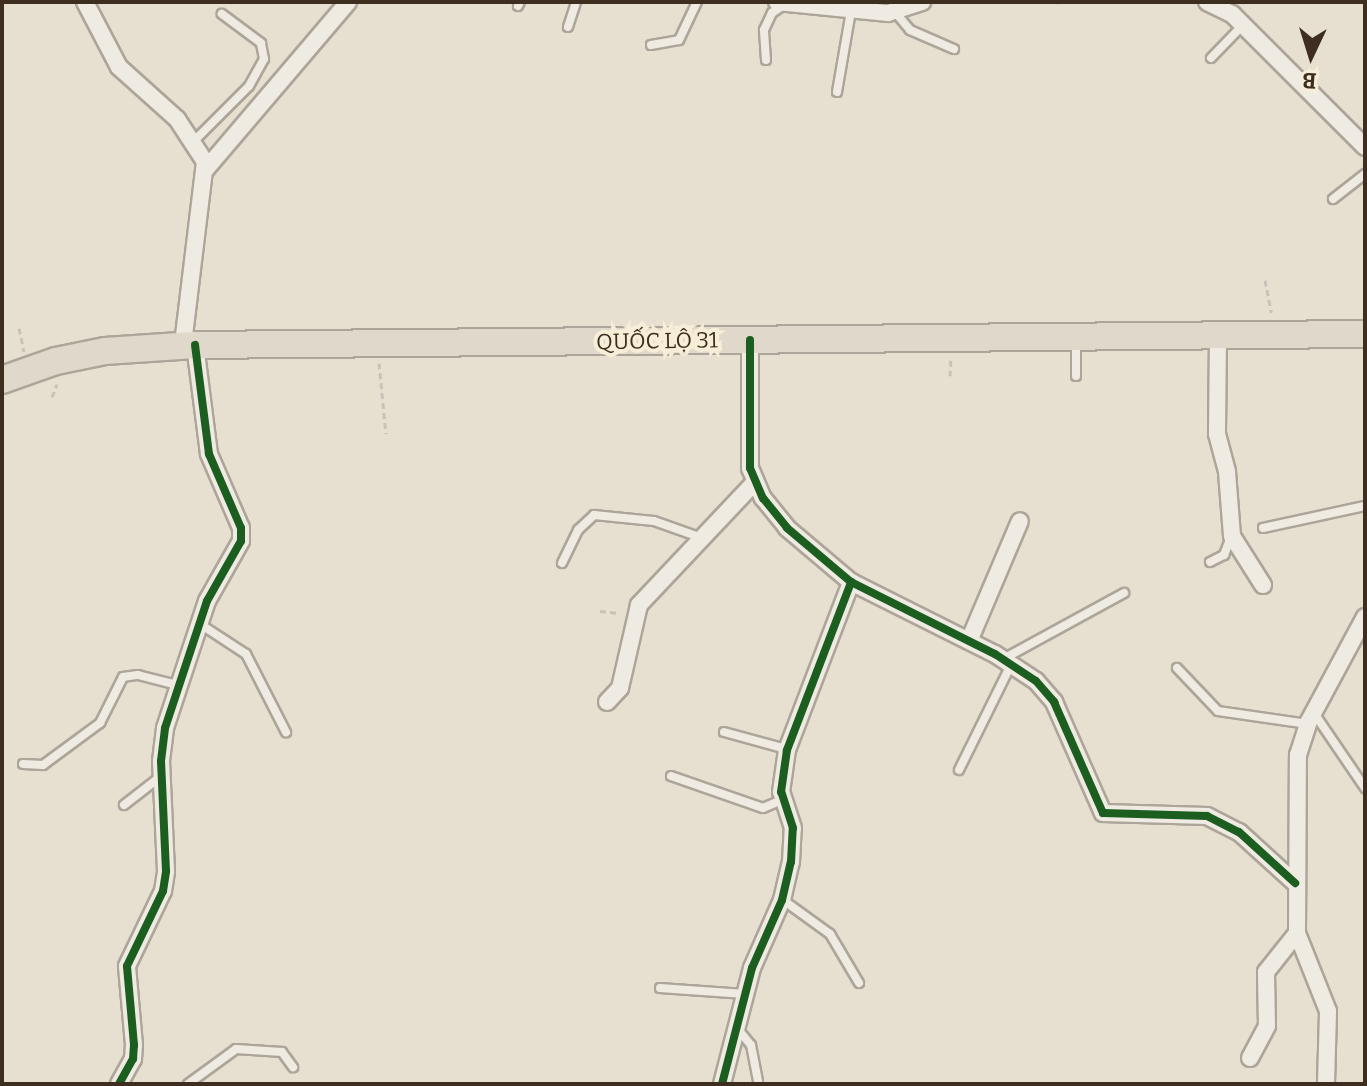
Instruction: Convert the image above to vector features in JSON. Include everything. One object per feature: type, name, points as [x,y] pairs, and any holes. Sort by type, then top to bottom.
[{"type":"highway","name":"QUỐC LỘ 31","points":[[2,380],[56,361],[105,351],[189,345],[1365,334]]},
{"type":"street","points":[[85,2],[119,67],[195,140],[206,169],[189,345],[209,454],[241,528],[238,551],[214,585],[177,685],[161,747],[166,871],[163,891],[127,966],[134,1045],[125,1082]]},
{"type":"street","points":[[206,169],[348,2]]},
{"type":"street","points":[[781,4],[895,12],[922,2]]},
{"type":"street","points":[[1207,2],[1244,24],[1365,147]]},
{"type":"street","points":[[1218,336],[1217,434],[1227,472],[1232,536],[1263,585]]},
{"type":"street","points":[[750,340],[749,449],[755,482],[787,528],[851,582],[1007,662],[1054,702],[1103,813],[1207,816],[1239,832],[1295,883]]},
{"type":"street","points":[[607,702],[620,688],[634,615],[646,595],[755,482]]},
{"type":"street","points":[[969,641],[1020,521]]},
{"type":"street","points":[[722,1084],[745,994],[782,900],[794,837],[782,800],[787,750],[851,582]]},
{"type":"street","points":[[1326,1084],[1328,1011],[1297,933],[1298,755],[1310,718],[1365,617]]},
{"type":"street","points":[[1250,1058],[1267,1026],[1266,972],[1297,933]]},
{"type":"lane","points":[[568,27],[576,2]]},
{"type":"lane","points":[[651,45],[679,40],[697,2]]},
{"type":"lane","points":[[766,60],[764,30],[772,13],[781,4]]},
{"type":"lane","points":[[837,92],[851,11]]},
{"type":"lane","points":[[895,12],[910,30],[954,49]]},
{"type":"lane","points":[[195,140],[249,86],[264,59],[261,43],[222,14]]},
{"type":"lane","points":[[1211,58],[1244,24]]},
{"type":"lane","points":[[1333,199],[1365,174]]},
{"type":"lane","points":[[1075,337],[1076,376]]},
{"type":"lane","points":[[1263,528],[1365,506]]},
{"type":"lane","points":[[562,563],[578,530],[594,515],[654,521],[702,538]]},
{"type":"lane","points":[[1210,562],[1224,555],[1232,536]]},
{"type":"lane","points":[[959,770],[1007,662],[1124,593]]},
{"type":"lane","points":[[200,624],[246,654],[286,732]]},
{"type":"lane","points":[[1177,668],[1218,711],[1310,718],[1365,788]]},
{"type":"lane","points":[[23,764],[43,765],[100,723],[123,677],[138,675],[177,685]]},
{"type":"lane","points":[[724,732],[787,750]]},
{"type":"lane","points":[[671,776],[763,808],[782,800]]},
{"type":"lane","points":[[124,805],[161,777]]},
{"type":"lane","points":[[782,900],[830,934],[859,983]]},
{"type":"lane","points":[[660,988],[745,994]]},
{"type":"lane","points":[[736,1027],[751,1045],[758,1081]]},
{"type":"lane","points":[[188,1084],[236,1049],[282,1052],[293,1067]]},
{"type":"path","points":[[1265,280],[1277,335]]},
{"type":"path","points":[[377,343],[386,434]]},
{"type":"path","points":[[600,611],[634,615]]},
{"type":"cycle path","points":[[750,340],[750,468],[763,498],[787,528],[851,582],[995,654],[1036,681],[1054,702],[1103,813],[1207,816],[1239,832],[1295,883]]},
{"type":"cycle path","points":[[119,1084],[133,1059],[134,1045],[127,966],[163,891],[166,871],[161,761],[165,728],[207,601],[241,541],[241,528],[209,454],[195,345]]},
{"type":"cycle path","points":[[722,1084],[752,968],[782,900],[791,862],[793,828],[781,792],[787,750],[851,582]]}]
